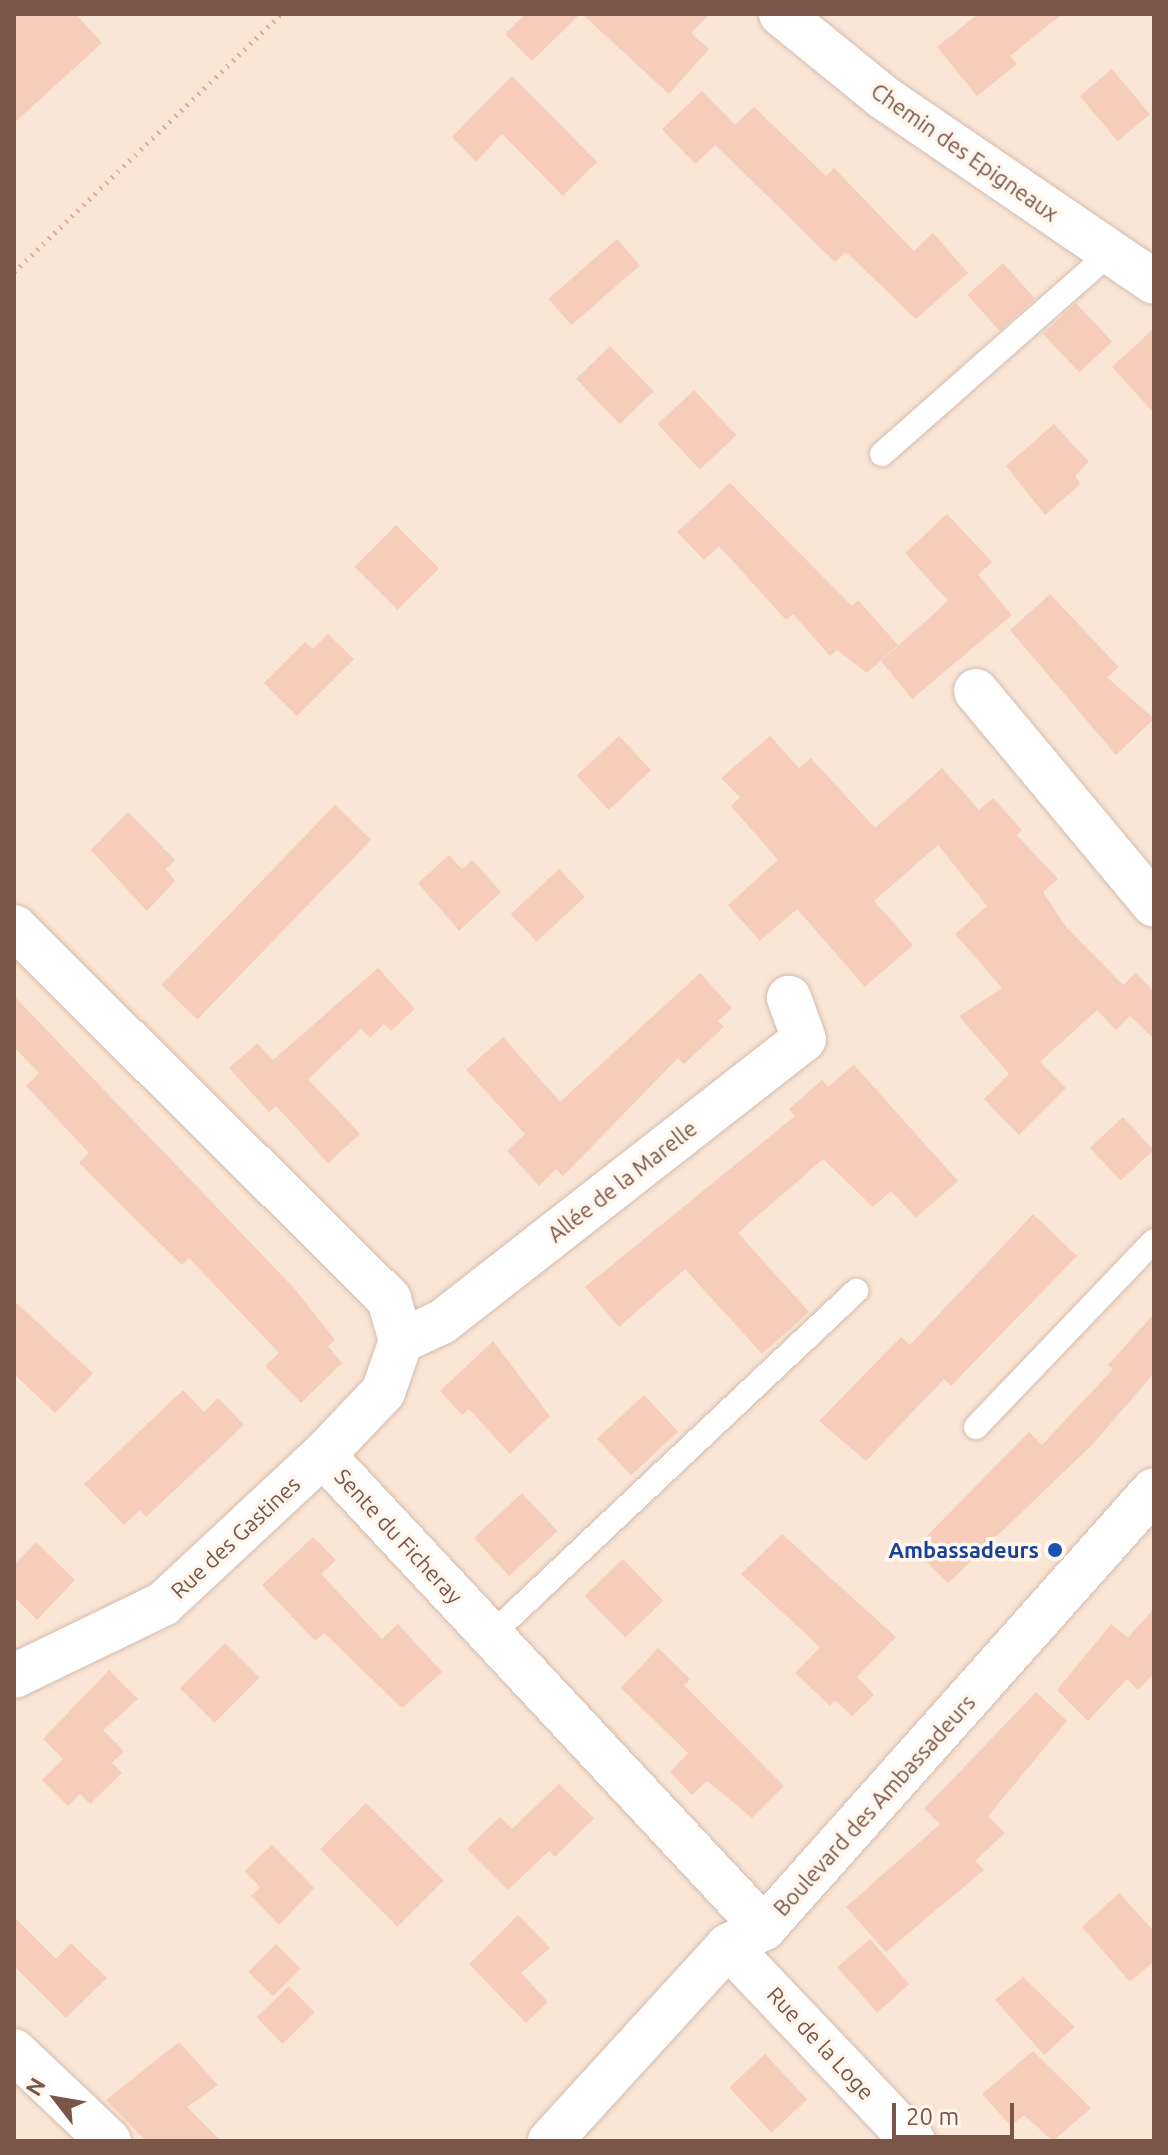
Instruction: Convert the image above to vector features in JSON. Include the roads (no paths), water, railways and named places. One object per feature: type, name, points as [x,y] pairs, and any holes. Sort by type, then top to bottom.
[{"type":"street","name":"Chemin des Epigneaux","points":[[781,14],[883,97],[1154,282]]},
{"type":"street","points":[[976,691],[1154,905]]},
{"type":"street","points":[[14,927],[389,1299],[401,1341]]},
{"type":"street","name":"Allée de la Marelle","points":[[401,1341],[442,1322],[804,1039],[789,998]]},
{"type":"street","name":"Sente du Ficheray","points":[[401,1341],[383,1392],[323,1455],[491,1635],[746,1937]]},
{"type":"street","name":"Rue des Gastines","points":[[14,1676],[163,1604],[323,1455]]},
{"type":"street","name":"Boulevard des Ambassadeurs","points":[[550,2141],[746,1937],[1154,1490]]},
{"type":"street","name":"Rue de la Loge","points":[[746,1937],[913,2141]]},
{"type":"street","points":[[14,2051],[109,2141]]},
{"type":"lane","points":[[882,454],[1111,252]]},
{"type":"lane","points":[[976,1427],[1154,1241]]},
{"type":"lane","points":[[491,1635],[856,1291]]},
{"type":"place","name":"Ambassadeurs","points":[[1055,1550]]}]
